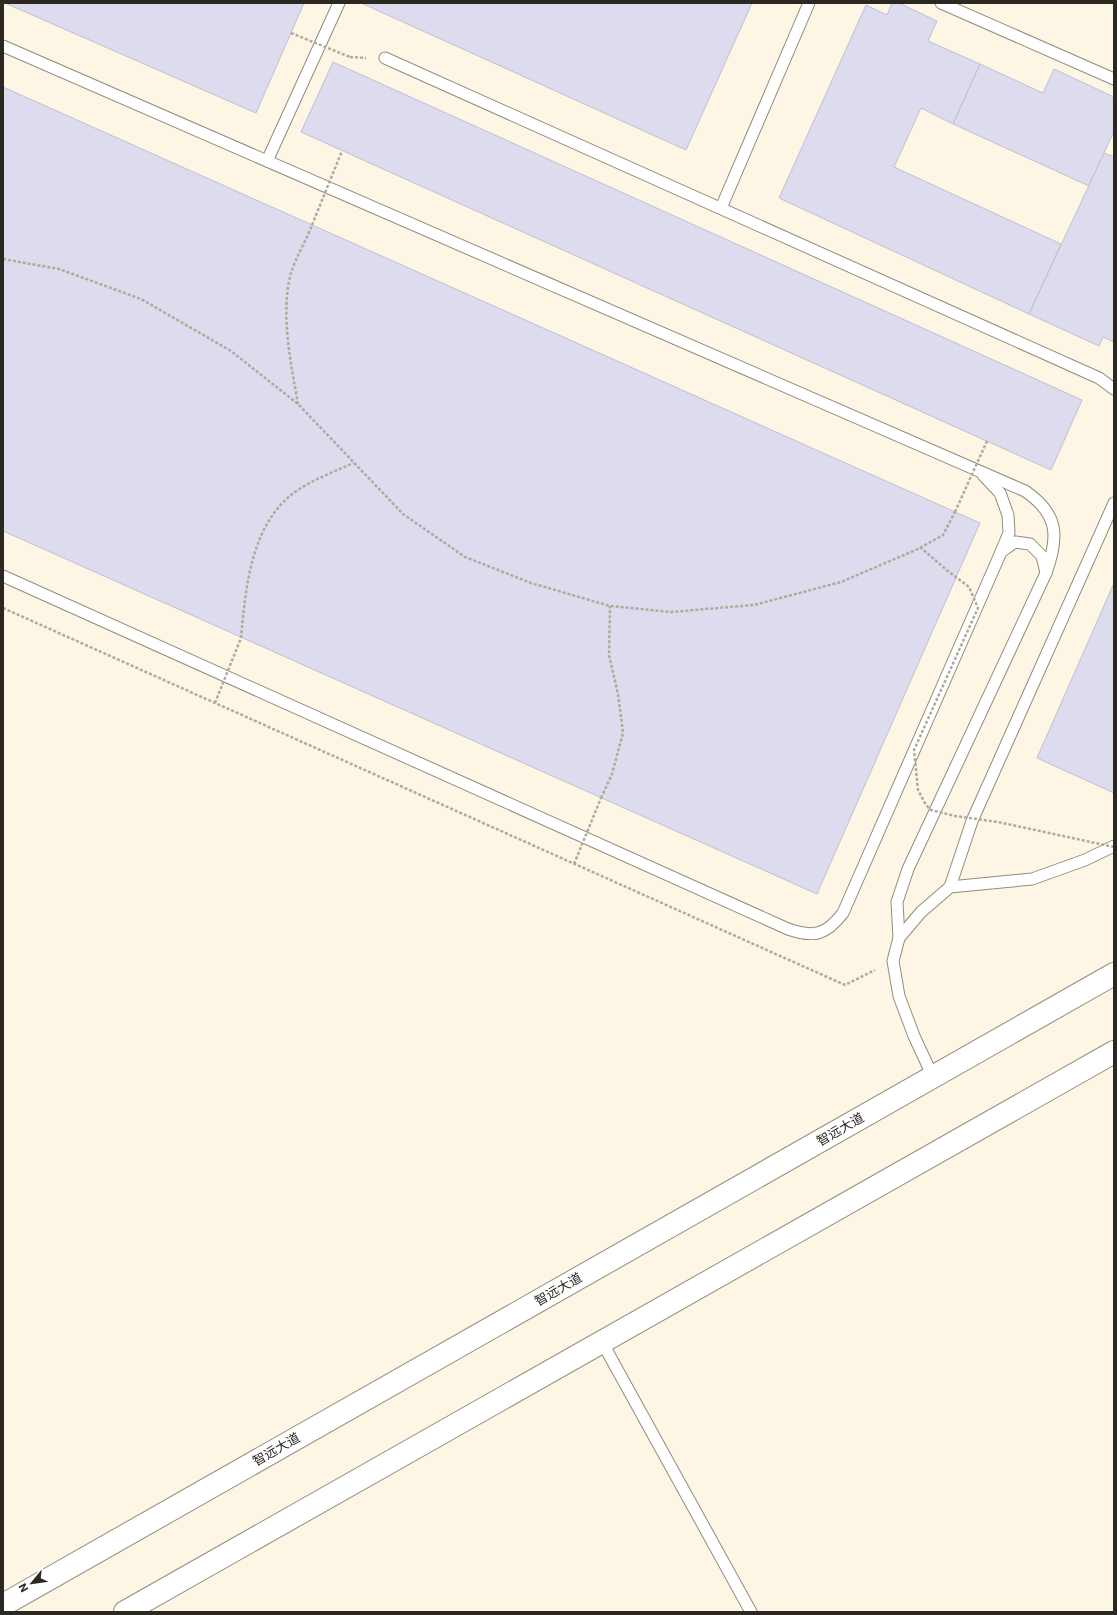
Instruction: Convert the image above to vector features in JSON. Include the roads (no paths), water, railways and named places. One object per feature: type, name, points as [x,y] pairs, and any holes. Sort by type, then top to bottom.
[{"type":"main road","name":"智远大道","points":[[3,1605],[1114,974]]},
{"type":"main road","points":[[125,1612],[1114,1052]]},
{"type":"lane","points":[[267,161],[339,3]]},
{"type":"lane","points":[[721,208],[809,3]]},
{"type":"lane","points":[[941,3],[1114,79]]},
{"type":"lane","points":[[3,46],[980,471],[1024,491],[1037,499],[1051,519],[1055,545],[1046,574],[908,869],[897,902],[899,938],[893,961],[899,996],[914,1036],[933,1077]]},
{"type":"lane","points":[[385,58],[1099,378],[1114,389]]},
{"type":"lane","points":[[3,576],[788,929],[803,934],[816,934],[827,929],[836,922],[843,913],[1009,533],[1008,515],[1000,493],[980,471]]},
{"type":"lane","points":[[899,938],[922,912],[950,887],[972,821],[1114,503]]},
{"type":"lane","points":[[1001,552],[1015,542],[1030,544],[1042,556],[1046,574]]},
{"type":"lane","points":[[950,887],[1032,879],[1085,860],[1114,846]]},
{"type":"lane","points":[[602,1342],[751,1612]]}]
